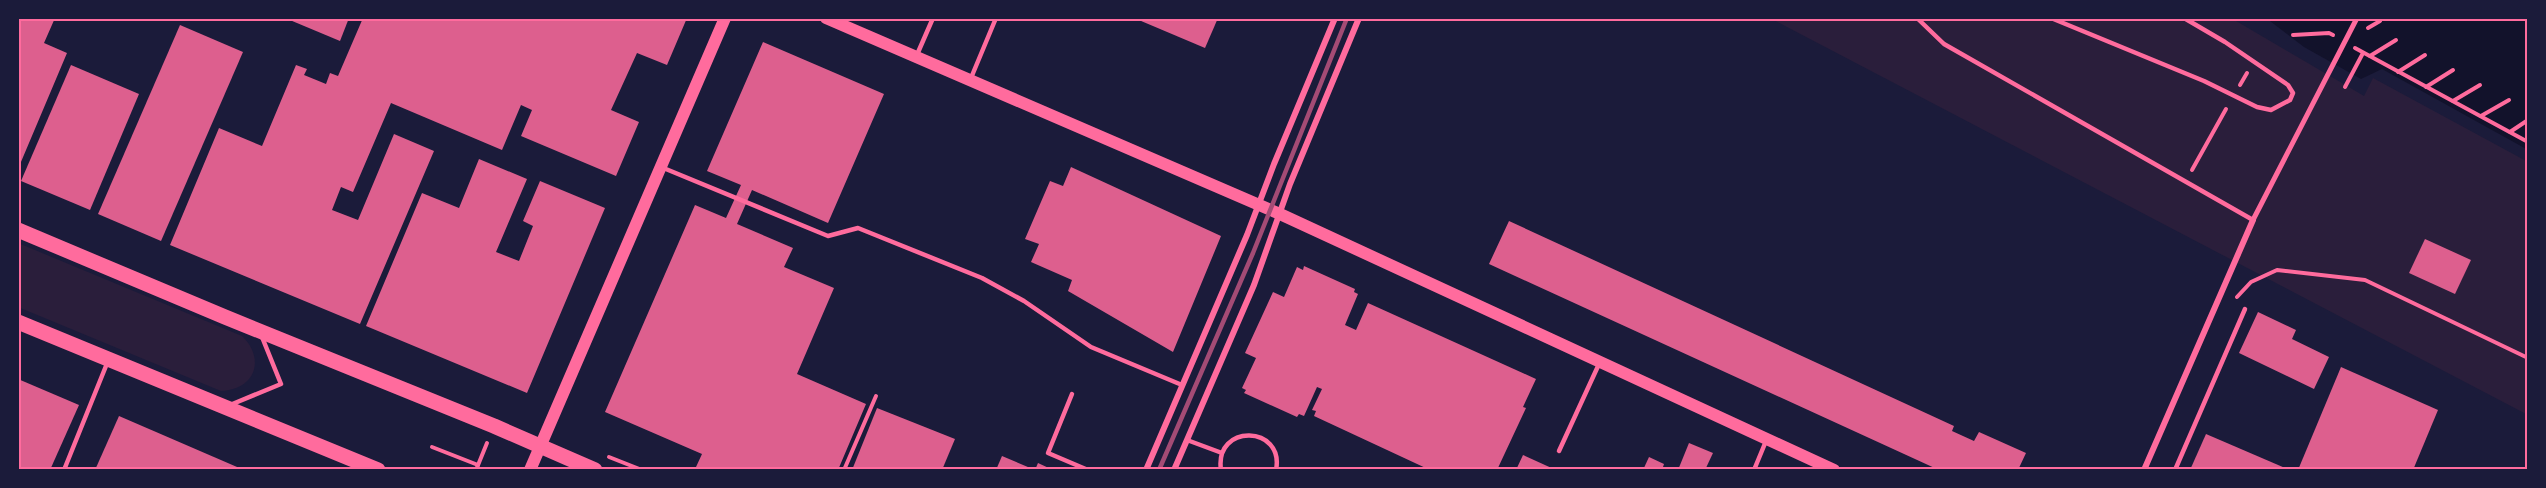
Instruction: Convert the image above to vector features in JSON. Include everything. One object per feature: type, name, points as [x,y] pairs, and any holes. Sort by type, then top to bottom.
[{"type":"main road","points":[[530,470],[725,18]]},
{"type":"main road","points":[[826,18],[1280,214],[1834,470]]},
{"type":"main road","points":[[18,230],[595,470]]},
{"type":"main road","points":[[18,322],[378,470]]},
{"type":"street","points":[[1146,470],[1247,235],[1257,205],[1335,18]]},
{"type":"street","points":[[1174,470],[1254,285],[1359,18]]},
{"type":"street","points":[[2144,470],[2253,220],[2357,18]]},
{"type":"lane","points":[[916,57],[933,18]]},
{"type":"lane","points":[[970,80],[996,18]]},
{"type":"lane","points":[[1917,18],[1944,44],[2253,220]]},
{"type":"lane","points":[[2051,18],[2205,81],[2257,107],[2271,110],[2290,100],[2293,93],[2288,85],[2225,42],[2184,18]]},
{"type":"lane","points":[[661,166],[828,236],[858,228],[982,278],[1024,301],[1091,347],[1182,385]]},
{"type":"lane","points":[[2175,470],[2245,309]]},
{"type":"lane","points":[[225,407],[281,384],[259,331]]},
{"type":"lane","points":[[64,470],[108,360]]},
{"type":"lane","points":[[1559,451],[1600,361]]},
{"type":"lane","points":[[1072,394],[1048,453],[1089,470]]},
{"type":"lane","points":[[1221,470],[1222,453],[1233,439],[1250,435],[1258,436],[1272,447],[1278,463],[1276,470]]},
{"type":"lane","points":[[1754,470],[1767,438]]},
{"type":"lane","points":[[1187,440],[1222,453]]},
{"type":"path","points":[[2292,35],[2329,33],[2336,37]]},
{"type":"path","points":[[2370,56],[2396,40]]},
{"type":"path","points":[[2349,45],[2528,142]]},
{"type":"path","points":[[2345,87],[2363,53]]},
{"type":"path","points":[[2398,72],[2425,55]]},
{"type":"path","points":[[2425,87],[2453,70]]},
{"type":"path","points":[[2453,102],[2480,85]]},
{"type":"path","points":[[2481,116],[2509,100]]},
{"type":"path","points":[[2192,170],[2226,109]]},
{"type":"path","points":[[2510,132],[2528,120]]},
{"type":"path","points":[[2232,302],[2252,282],[2277,270],[2365,280],[2528,358]]},
{"type":"path","points":[[844,470],[876,396]]},
{"type":"path","points":[[432,447],[477,468],[488,439]]},
{"type":"shaded area","points":[[1770,18],[2231,18],[2364,96],[2373,78],[2528,162],[2528,415]]},
{"type":"shaded area","points":[[2266,18],[2528,18],[2528,150],[2382,69],[2361,79],[2304,47]]},
{"type":"shaded area","points":[[18,243],[242,336],[254,354],[253,372],[242,385],[221,391],[18,307]]},
{"type":"building","points":[[18,18],[55,18],[44,43],[67,53],[18,169]]},
{"type":"building","points":[[285,18],[349,18],[340,41]]},
{"type":"building","points":[[363,18],[687,18],[667,65],[637,53],[611,110],[639,122],[616,176],[521,136],[532,110],[521,105],[502,150],[391,103],[353,192],[341,187],[332,210],[358,220],[394,134],[434,151],[360,324],[170,245],[219,128],[262,146],[296,65],[307,69],[304,75],[326,84],[330,73],[338,76]]},
{"type":"building","points":[[1134,18],[1218,18],[1205,48]]},
{"type":"building","points":[[180,25],[243,52],[161,241],[98,214]]},
{"type":"building","points":[[763,42],[884,94],[828,223],[752,190],[737,224],[793,248],[784,267],[834,288],[797,374],[866,404],[838,470],[704,470],[696,467],[702,454],[605,412],[695,205],[726,218],[741,185],[707,171]]},
{"type":"building","points":[[71,65],[139,94],[90,210],[21,181]]},
{"type":"building","points":[[479,159],[527,179],[496,252],[519,261],[533,226],[523,221],[540,181],[605,208],[527,393],[366,326],[422,193],[459,208]]},
{"type":"building","points":[[1071,167],[1221,236],[1173,352],[1068,291],[1072,280],[1031,262],[1039,244],[1025,239],[1050,181],[1063,186]]},
{"type":"building","points":[[1509,221],[1954,426],[1952,431],[1974,441],[1979,432],[2026,453],[2018,470],[1949,468],[1939,470],[1489,264]]},
{"type":"building","points":[[2425,239],[2471,260],[2455,294],[2409,273]]},
{"type":"building","points":[[1304,266],[1355,289],[1354,292],[1358,294],[1345,325],[1356,330],[1368,303],[1536,379],[1523,407],[1526,408],[1497,470],[1430,470],[1314,416],[1316,411],[1312,410],[1322,389],[1317,387],[1304,416],[1299,414],[1297,417],[1244,393],[1246,390],[1242,388],[1256,358],[1245,353],[1273,292],[1284,297],[1297,267],[1303,270]]},
{"type":"building","points":[[2258,312],[2296,330],[2292,339],[2329,357],[2314,389],[2239,353]]},
{"type":"building","points":[[2341,367],[2438,410],[2413,470],[2298,470]]},
{"type":"building","points":[[18,379],[79,405],[50,470],[18,470]]},
{"type":"building","points":[[877,408],[955,439],[942,470],[852,470]]},
{"type":"building","points":[[119,416],[244,470],[95,470]]},
{"type":"building","points":[[2206,434],[2290,470],[2190,470]]},
{"type":"building","points":[[1689,443],[1713,453],[1705,470],[1678,470]]},
{"type":"building","points":[[1523,455],[1556,470],[1516,470]]},
{"type":"building","points":[[1002,456],[1035,470],[996,470]]},
{"type":"building","points":[[1649,457],[1664,464],[1662,470],[1643,470]]},
{"type":"building","points":[[1038,463],[1053,470],[1035,470]]},
{"type":"railway","points":[[1159,470],[1253,253],[1347,18]]}]
